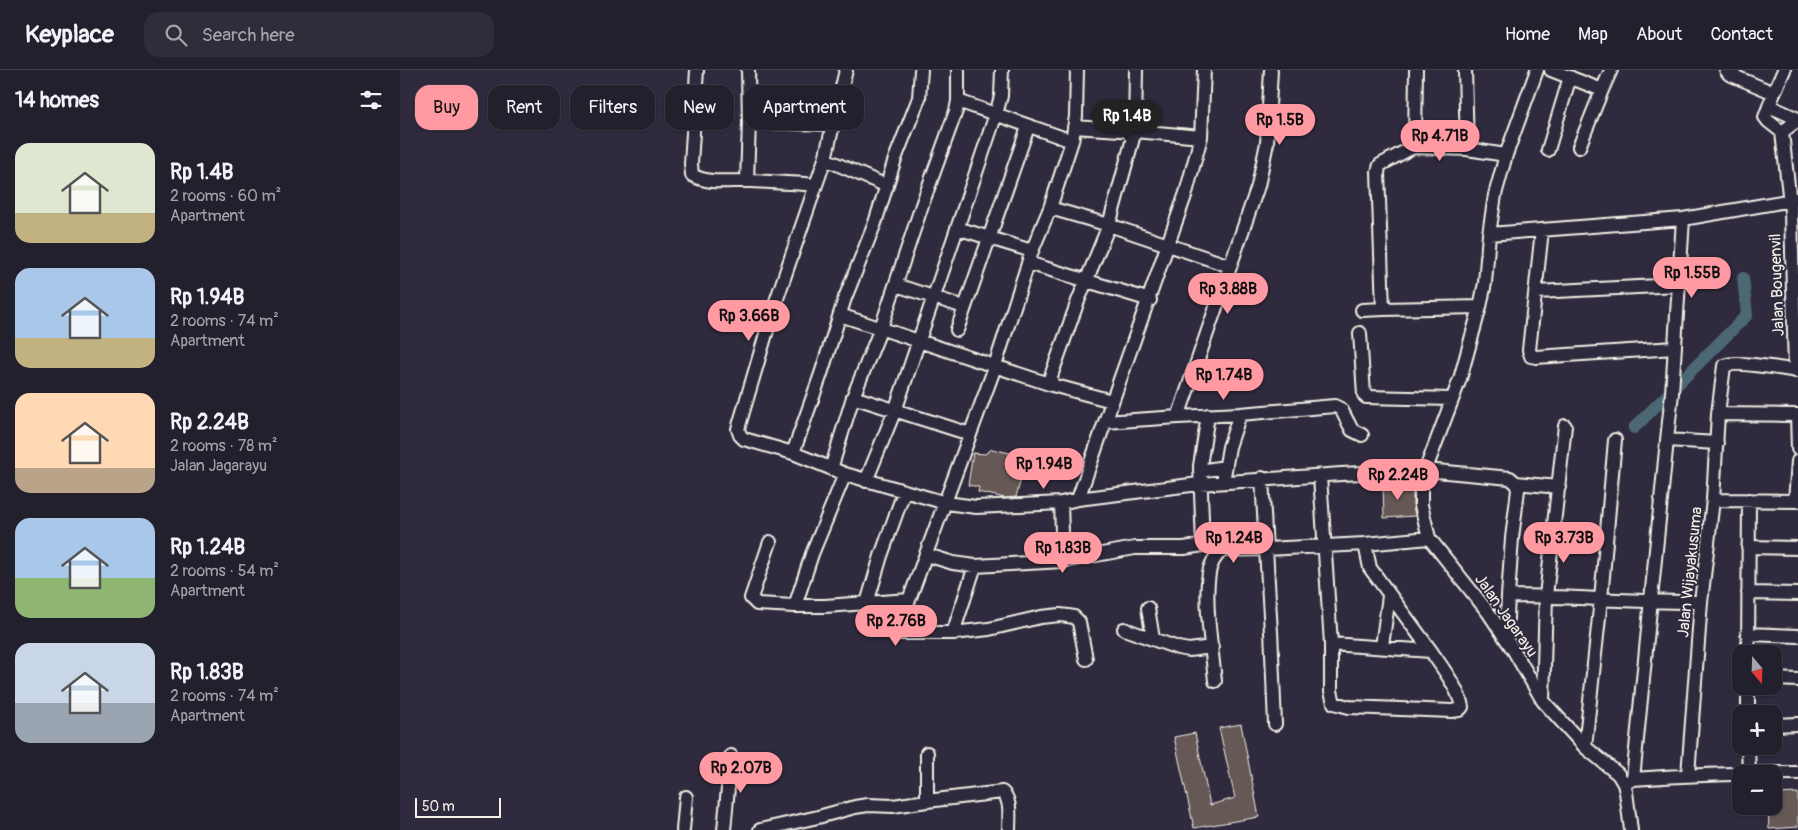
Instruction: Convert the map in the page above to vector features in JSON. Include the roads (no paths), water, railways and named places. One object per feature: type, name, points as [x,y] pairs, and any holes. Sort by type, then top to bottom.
[{"type":"street","points":[[697,70],[691,164],[692,175],[699,179],[729,183],[747,181],[816,185]]},
{"type":"street","points":[[748,70],[748,85]]},
{"type":"street","points":[[842,85],[846,70]]},
{"type":"street","points":[[793,453],[840,315],[875,223],[894,159],[919,98],[921,70]]},
{"type":"street","points":[[831,469],[853,397],[881,328],[958,101],[958,70]]},
{"type":"street","points":[[866,481],[896,410],[996,114],[1001,96],[1002,70]]},
{"type":"street","points":[[1077,70],[1078,87],[1072,141],[1050,208],[1030,257],[995,366],[899,628],[900,633],[953,632],[989,629],[1041,617],[1068,616],[1074,617],[1079,622],[1086,659]]},
{"type":"street","points":[[1052,385],[1052,376],[1109,225],[1135,131],[1136,70]]},
{"type":"street","points":[[1078,499],[1186,194],[1201,137],[1204,70]]},
{"type":"street","points":[[1178,417],[1258,186],[1267,143],[1271,70]]},
{"type":"street","points":[[1413,147],[1415,142],[1416,70]]},
{"type":"street","points":[[1465,70],[1466,149]]},
{"type":"street","name":"Jalan Jagarayu","points":[[1537,70],[1526,106],[1506,155],[1495,195],[1488,234],[1485,283],[1480,307],[1460,379],[1421,482],[1421,506],[1428,538],[1488,612],[1506,638],[1543,701],[1585,747],[1628,781]]},
{"type":"street","points":[[1551,70],[1602,90]]},
{"type":"street","points":[[1579,147],[1611,70]]},
{"type":"street","points":[[1726,70],[1729,74],[1774,93]]},
{"type":"street","points":[[1769,106],[1798,120],[1782,132],[1765,117],[1769,106],[1774,93],[1784,70]]},
{"type":"street","points":[[1548,150],[1570,77]]},
{"type":"street","points":[[958,101],[1072,141]]},
{"type":"street","points":[[957,330],[991,238],[1028,127]]},
{"type":"street","points":[[1074,127],[1201,137]]},
{"type":"street","points":[[747,181],[749,130]]},
{"type":"street","points":[[831,130],[816,185],[773,310],[738,429],[744,439],[793,453],[845,474],[904,492],[946,503],[987,507],[1061,503],[1201,475],[1224,468]]},
{"type":"street","name":"Jalan Bougenvil","points":[[1782,132],[1794,199],[1796,371]]},
{"type":"street","points":[[1382,308],[1378,172],[1380,164],[1413,147],[1466,149],[1506,155]]},
{"type":"street","points":[[824,159],[887,186]]},
{"type":"street","points":[[1488,234],[1683,219],[1794,199]]},
{"type":"street","points":[[1050,208],[1109,225],[1230,266]]},
{"type":"street","points":[[1631,830],[1628,781],[1651,603],[1672,393],[1683,219]]},
{"type":"street","points":[[957,228],[991,238],[1030,257],[1087,280],[1150,300]]},
{"type":"street","points":[[1542,230],[1529,350],[1531,356],[1675,348]]},
{"type":"street","points":[[896,285],[964,307]]},
{"type":"street","points":[[1536,292],[1679,285]]},
{"type":"street","points":[[1362,310],[1480,307]]},
{"type":"street","points":[[840,315],[1052,385],[1112,401]]},
{"type":"street","points":[[1360,333],[1364,394],[1366,397],[1452,399]]},
{"type":"street","name":"Jalan Wijayakusuma","points":[[1688,775],[1701,602],[1713,500],[1722,373],[1724,366],[1728,364],[1796,371]]},
{"type":"street","points":[[853,397],[970,434]]},
{"type":"street","points":[[1105,422],[1335,406],[1341,409],[1352,430],[1362,435]]},
{"type":"street","points":[[1223,482],[1224,468],[1239,414]]},
{"type":"street","points":[[1718,414],[1798,415],[1798,449]]},
{"type":"street","points":[[927,555],[964,566],[976,566],[1063,560],[1135,548],[1184,548],[1203,545],[1202,447],[1209,415]]},
{"type":"street","points":[[1543,701],[1546,596],[1560,487],[1565,426]]},
{"type":"street","points":[[1585,747],[1601,599],[1614,440]]},
{"type":"street","points":[[1667,440],[1717,443]]},
{"type":"street","points":[[1713,500],[1796,501],[1798,461]]},
{"type":"street","points":[[1201,475],[1223,482],[1262,478],[1426,470],[1510,478],[1516,483],[1518,490],[1506,638]]},
{"type":"street","points":[[795,606],[812,554],[845,474]]},
{"type":"street","points":[[1320,476],[1331,644],[1332,698],[1334,703],[1338,705],[1424,710],[1459,710],[1462,708],[1460,699],[1442,666],[1370,568],[1365,544]]},
{"type":"street","points":[[1262,478],[1275,724]]},
{"type":"street","points":[[1516,483],[1560,487]]},
{"type":"street","points":[[867,603],[881,556],[904,492]]},
{"type":"street","points":[[1748,645],[1749,500]]},
{"type":"street","points":[[1061,503],[1063,560]]},
{"type":"street","points":[[1215,681],[1208,594],[1209,570],[1218,553],[1222,550],[1365,544],[1428,538]]},
{"type":"street","points":[[770,542],[751,598],[757,604],[825,606],[910,600]]},
{"type":"street","points":[[1748,546],[1798,548]]},
{"type":"street","points":[[953,632],[976,566]]},
{"type":"street","points":[[1748,593],[1798,594]]},
{"type":"street","points":[[1382,646],[1389,596]]},
{"type":"street","points":[[1508,596],[1546,596],[1651,603],[1701,602]]},
{"type":"street","points":[[1148,608],[1154,639]]},
{"type":"street","points":[[1124,629],[1178,648],[1189,650],[1212,646]]},
{"type":"street","points":[[1747,634],[1798,636]]},
{"type":"street","points":[[1331,644],[1382,646],[1431,651]]},
{"type":"street","points":[[1782,679],[1798,680]]},
{"type":"street","points":[[1782,725],[1798,724]]},
{"type":"street","points":[[927,753],[927,801]]},
{"type":"street","points":[[724,830],[731,756]]},
{"type":"street","points":[[1782,773],[1798,773]]},
{"type":"street","points":[[1628,781],[1688,775],[1732,774]]},
{"type":"street","points":[[760,830],[855,807],[868,805],[893,806],[1002,792],[1006,795],[1008,803],[1009,830]]},
{"type":"street","points":[[683,830],[686,797]]},
{"type":"waterway","points":[[1634,428],[1747,315],[1743,278]]}]
